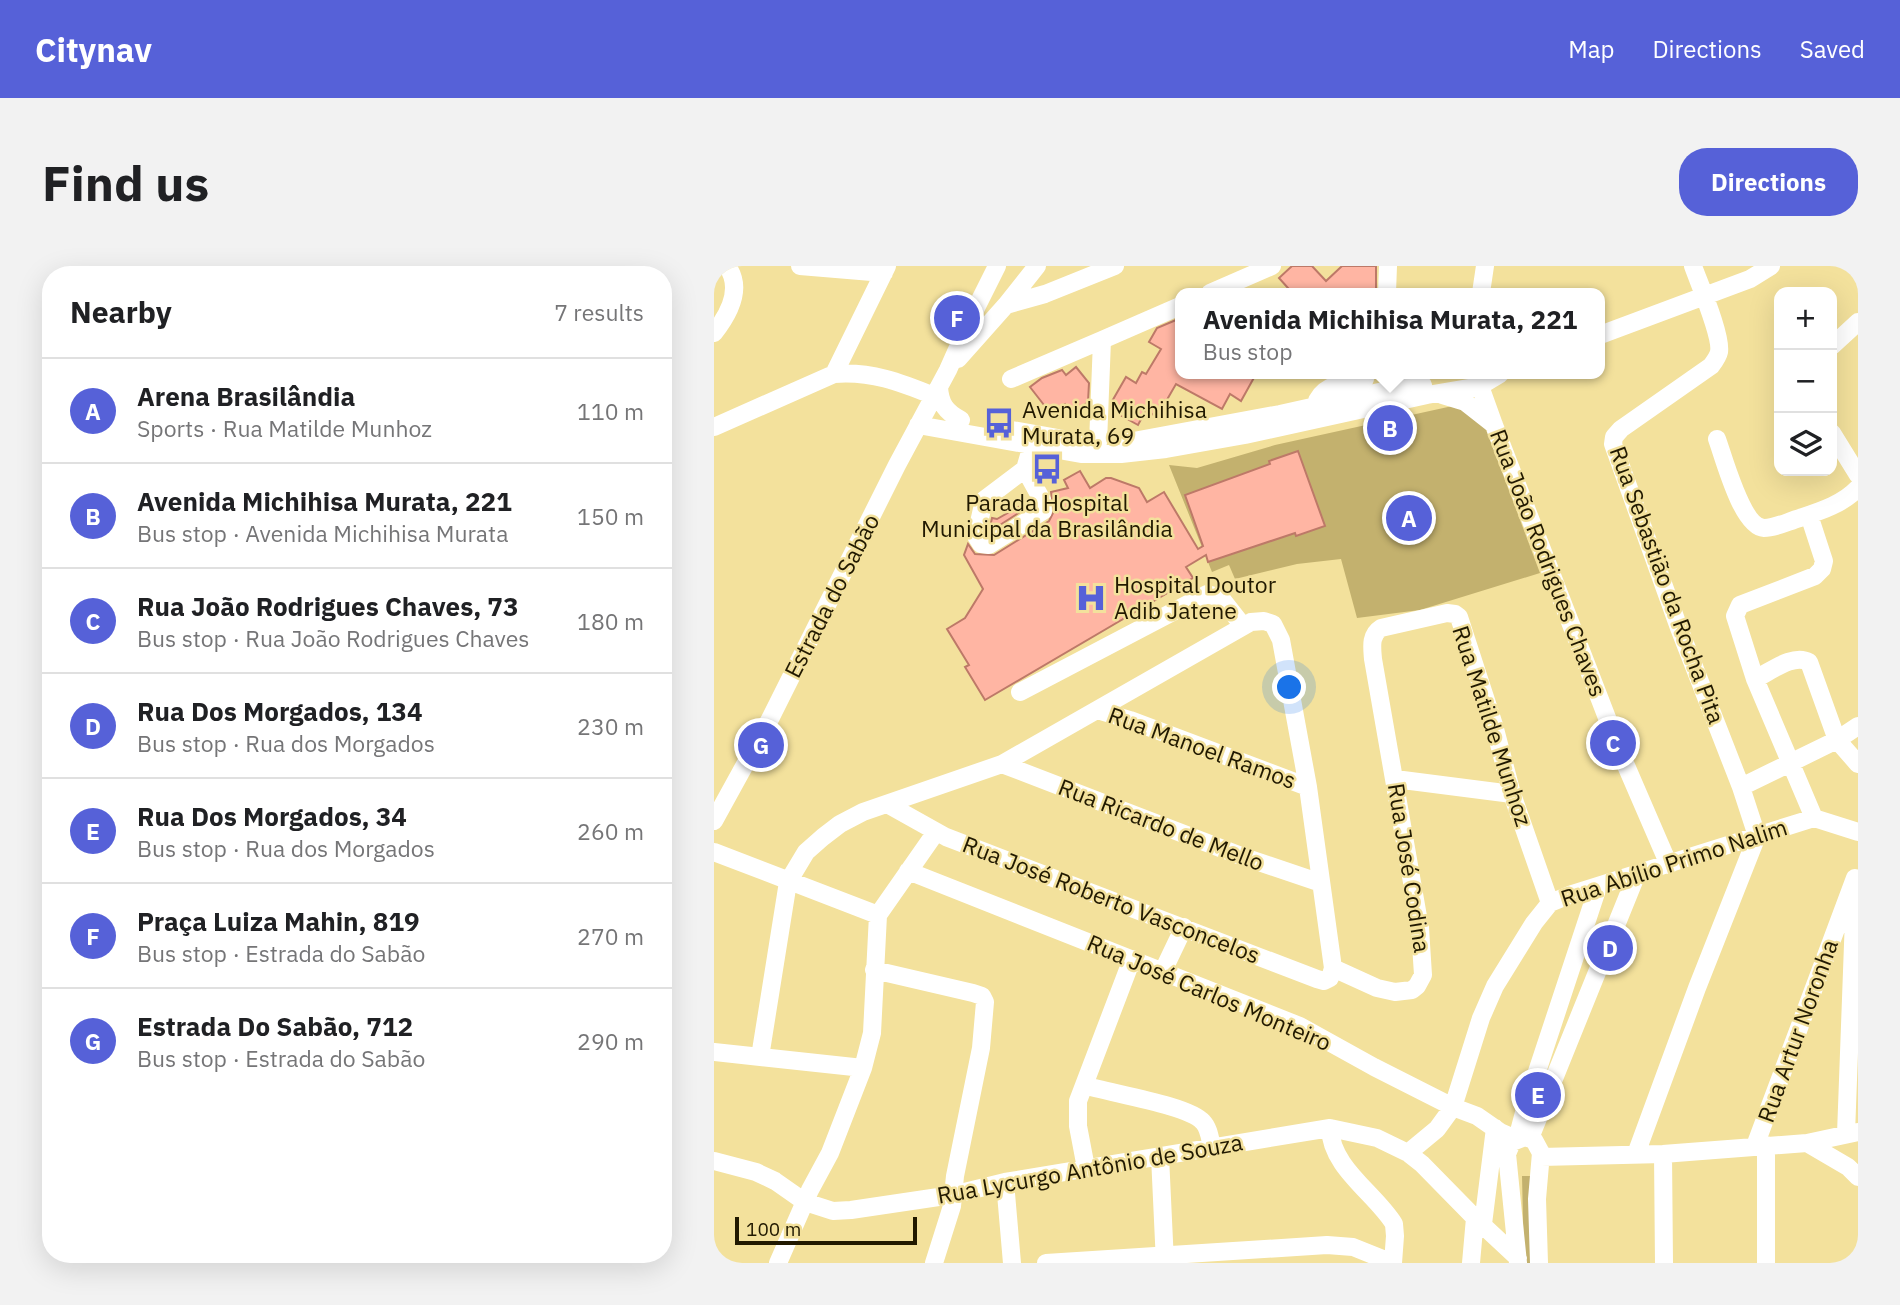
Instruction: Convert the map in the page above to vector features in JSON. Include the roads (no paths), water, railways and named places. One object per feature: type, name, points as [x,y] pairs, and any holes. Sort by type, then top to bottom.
[{"type":"street","points":[[714,333],[733,298],[734,282],[727,266]]},
{"type":"street","points":[[800,266],[885,270],[834,374]]},
{"type":"street","name":"Estrada do Sabão","points":[[714,821],[770,719],[948,370],[997,266]]},
{"type":"street","name":"Estrada do Sabão","points":[[948,370],[1037,266]]},
{"type":"street","points":[[987,286],[986,303],[996,309],[1045,294],[1115,266]]},
{"type":"street","points":[[1221,288],[1272,266]]},
{"type":"street","points":[[1387,288],[1388,266]]},
{"type":"street","points":[[1482,288],[1485,266]]},
{"type":"street","points":[[1693,266],[1703,298]]},
{"type":"street","points":[[1605,333],[1750,279],[1771,266]]},
{"type":"street","name":"Rua Sebastião da Rocha Pita","points":[[1703,298],[1719,348],[1716,359],[1703,372],[1621,429],[1614,437],[1613,444],[1757,836]]},
{"type":"street","points":[[1011,379],[1175,308]]},
{"type":"street","points":[[1837,341],[1858,322]]},
{"type":"street","points":[[1098,443],[1102,340]]},
{"type":"street","points":[[714,427],[834,374],[852,372],[889,377],[937,391],[948,413],[961,420]]},
{"type":"street","points":[[921,419],[961,420],[1078,442],[1133,442],[1315,407],[1366,383],[1446,379]]},
{"type":"street","points":[[921,419],[1081,454],[1121,454],[1245,435],[1435,394],[1480,379]]},
{"type":"street","name":"Rua João Rodrigues Chaves","points":[[1486,379],[1494,425],[1622,754],[1669,865]]},
{"type":"street","points":[[1435,394],[1465,402],[1494,425]]},
{"type":"street","points":[[1717,439],[1742,508],[1753,524],[1764,528],[1841,502],[1858,488]]},
{"type":"street","points":[[1837,441],[1858,475]]},
{"type":"street","points":[[1025,469],[1032,445]]},
{"type":"street","points":[[1809,515],[1824,561],[1822,569],[1815,576],[1740,605],[1735,612],[1736,622],[1755,679],[1814,818],[1858,832]]},
{"type":"street","points":[[1020,692],[1207,594],[1220,598],[1243,626]]},
{"type":"street","name":"Rua Matilde Munhoz","points":[[1373,659],[1373,638],[1381,628],[1435,615],[1457,615],[1494,726],[1512,794],[1550,903]]},
{"type":"street","points":[[760,1057],[788,882],[806,852],[840,824],[887,804],[1002,764],[1251,622],[1264,621],[1273,624],[1278,630],[1308,787],[1333,968]]},
{"type":"street","name":"Rua José Codina","points":[[1333,968],[1377,988],[1395,992],[1412,990],[1421,980],[1424,967],[1420,928],[1373,659]]},
{"type":"street","points":[[1755,679],[1796,659],[1809,662],[1837,740],[1858,764]]},
{"type":"street","name":"Rua Manoel Ramos","points":[[1097,710],[1308,787]]},
{"type":"street","points":[[1741,788],[1837,740],[1858,726]]},
{"type":"street","name":"Rua Ricardo de Mello","points":[[1002,764],[1228,851],[1321,883]]},
{"type":"street","points":[[1395,779],[1512,794]]},
{"type":"street","name":"Rua José Roberto Vasconcelos","points":[[887,804],[936,832],[1324,981],[1330,979],[1333,968]]},
{"type":"street","name":"Rua Abílio Primo Nalim","points":[[1453,1107],[1494,986],[1550,903],[1814,818]]},
{"type":"street","points":[[778,1263],[804,1202],[830,1153],[863,1068],[872,1033],[878,915],[936,832]]},
{"type":"street","points":[[1636,1154],[1757,836]]},
{"type":"street","points":[[714,852],[878,915]]},
{"type":"street","name":"Rua José Carlos Monteiro","points":[[908,871],[1300,1026],[1374,1068],[1477,1116],[1523,1147]]},
{"type":"street","points":[[1523,1147],[1663,1154],[1807,1143],[1852,1133],[1857,874]]},
{"type":"street","name":"Rua Artur Noronha","points":[[1761,1146],[1857,874]]},
{"type":"street","points":[[1472,1263],[1479,1221],[1523,1147],[1636,876]]},
{"type":"street","points":[[1518,1260],[1525,1105],[1598,887]]},
{"type":"street","points":[[1163,971],[1184,927]]},
{"type":"street","points":[[1086,1168],[1077,1110],[1132,959]]},
{"type":"street","points":[[874,970],[973,993],[985,999],[981,1048],[952,1206],[934,1263]]},
{"type":"street","points":[[714,1052],[863,1068]]},
{"type":"street","points":[[1084,1085],[1170,1107],[1199,1118],[1205,1124],[1212,1147]]},
{"type":"street","points":[[1408,1153],[1437,1129],[1453,1107]]},
{"type":"street","points":[[1046,1263],[1164,1259],[1339,1245],[1368,1252],[1392,1263],[1394,1224],[1344,1165],[1331,1139],[1330,1128]]},
{"type":"street","name":"Rua Lycurgo Antônio de Souza","points":[[714,1161],[765,1177],[804,1202],[833,1211],[952,1195],[1005,1182],[1330,1128],[1377,1138],[1408,1153],[1518,1260]]},
{"type":"street","points":[[1807,1143],[1848,1167],[1858,1177]]},
{"type":"street","points":[[1761,1146],[1766,1263]]},
{"type":"street","points":[[1523,1147],[1539,1241],[1539,1263]]},
{"type":"street","points":[[1663,1154],[1664,1263]]},
{"type":"street","points":[[1160,1156],[1164,1259]]},
{"type":"street","points":[[1005,1182],[1012,1263]]},
{"type":"street","points":[[1539,1241],[1553,1263]]},
{"type":"place","name":"Praça Luiza Mahin, 819","points":[[957,318]]},
{"type":"place","name":"Avenida Michihisa Murata, 69","points":[[999,423]]},
{"type":"place","name":"Avenida Michihisa Murata, 221","points":[[1390,428]]},
{"type":"place","name":"Parada Hospital Municipal da Brasilândia","points":[[1047,469]]},
{"type":"place","name":"Arena Brasilândia","points":[[1409,518]]},
{"type":"place","name":"Hospital Doutor Adib Jatene","points":[[1091,598]]},
{"type":"place","name":"Rua João Rodrigues Chaves, 73","points":[[1613,743]]},
{"type":"place","name":"Estrada Do Sabão, 712","points":[[761,745]]},
{"type":"place","name":"Rua Dos Morgados, 134","points":[[1610,948]]},
{"type":"place","name":"Rua Dos Morgados, 34","points":[[1538,1095]]}]
